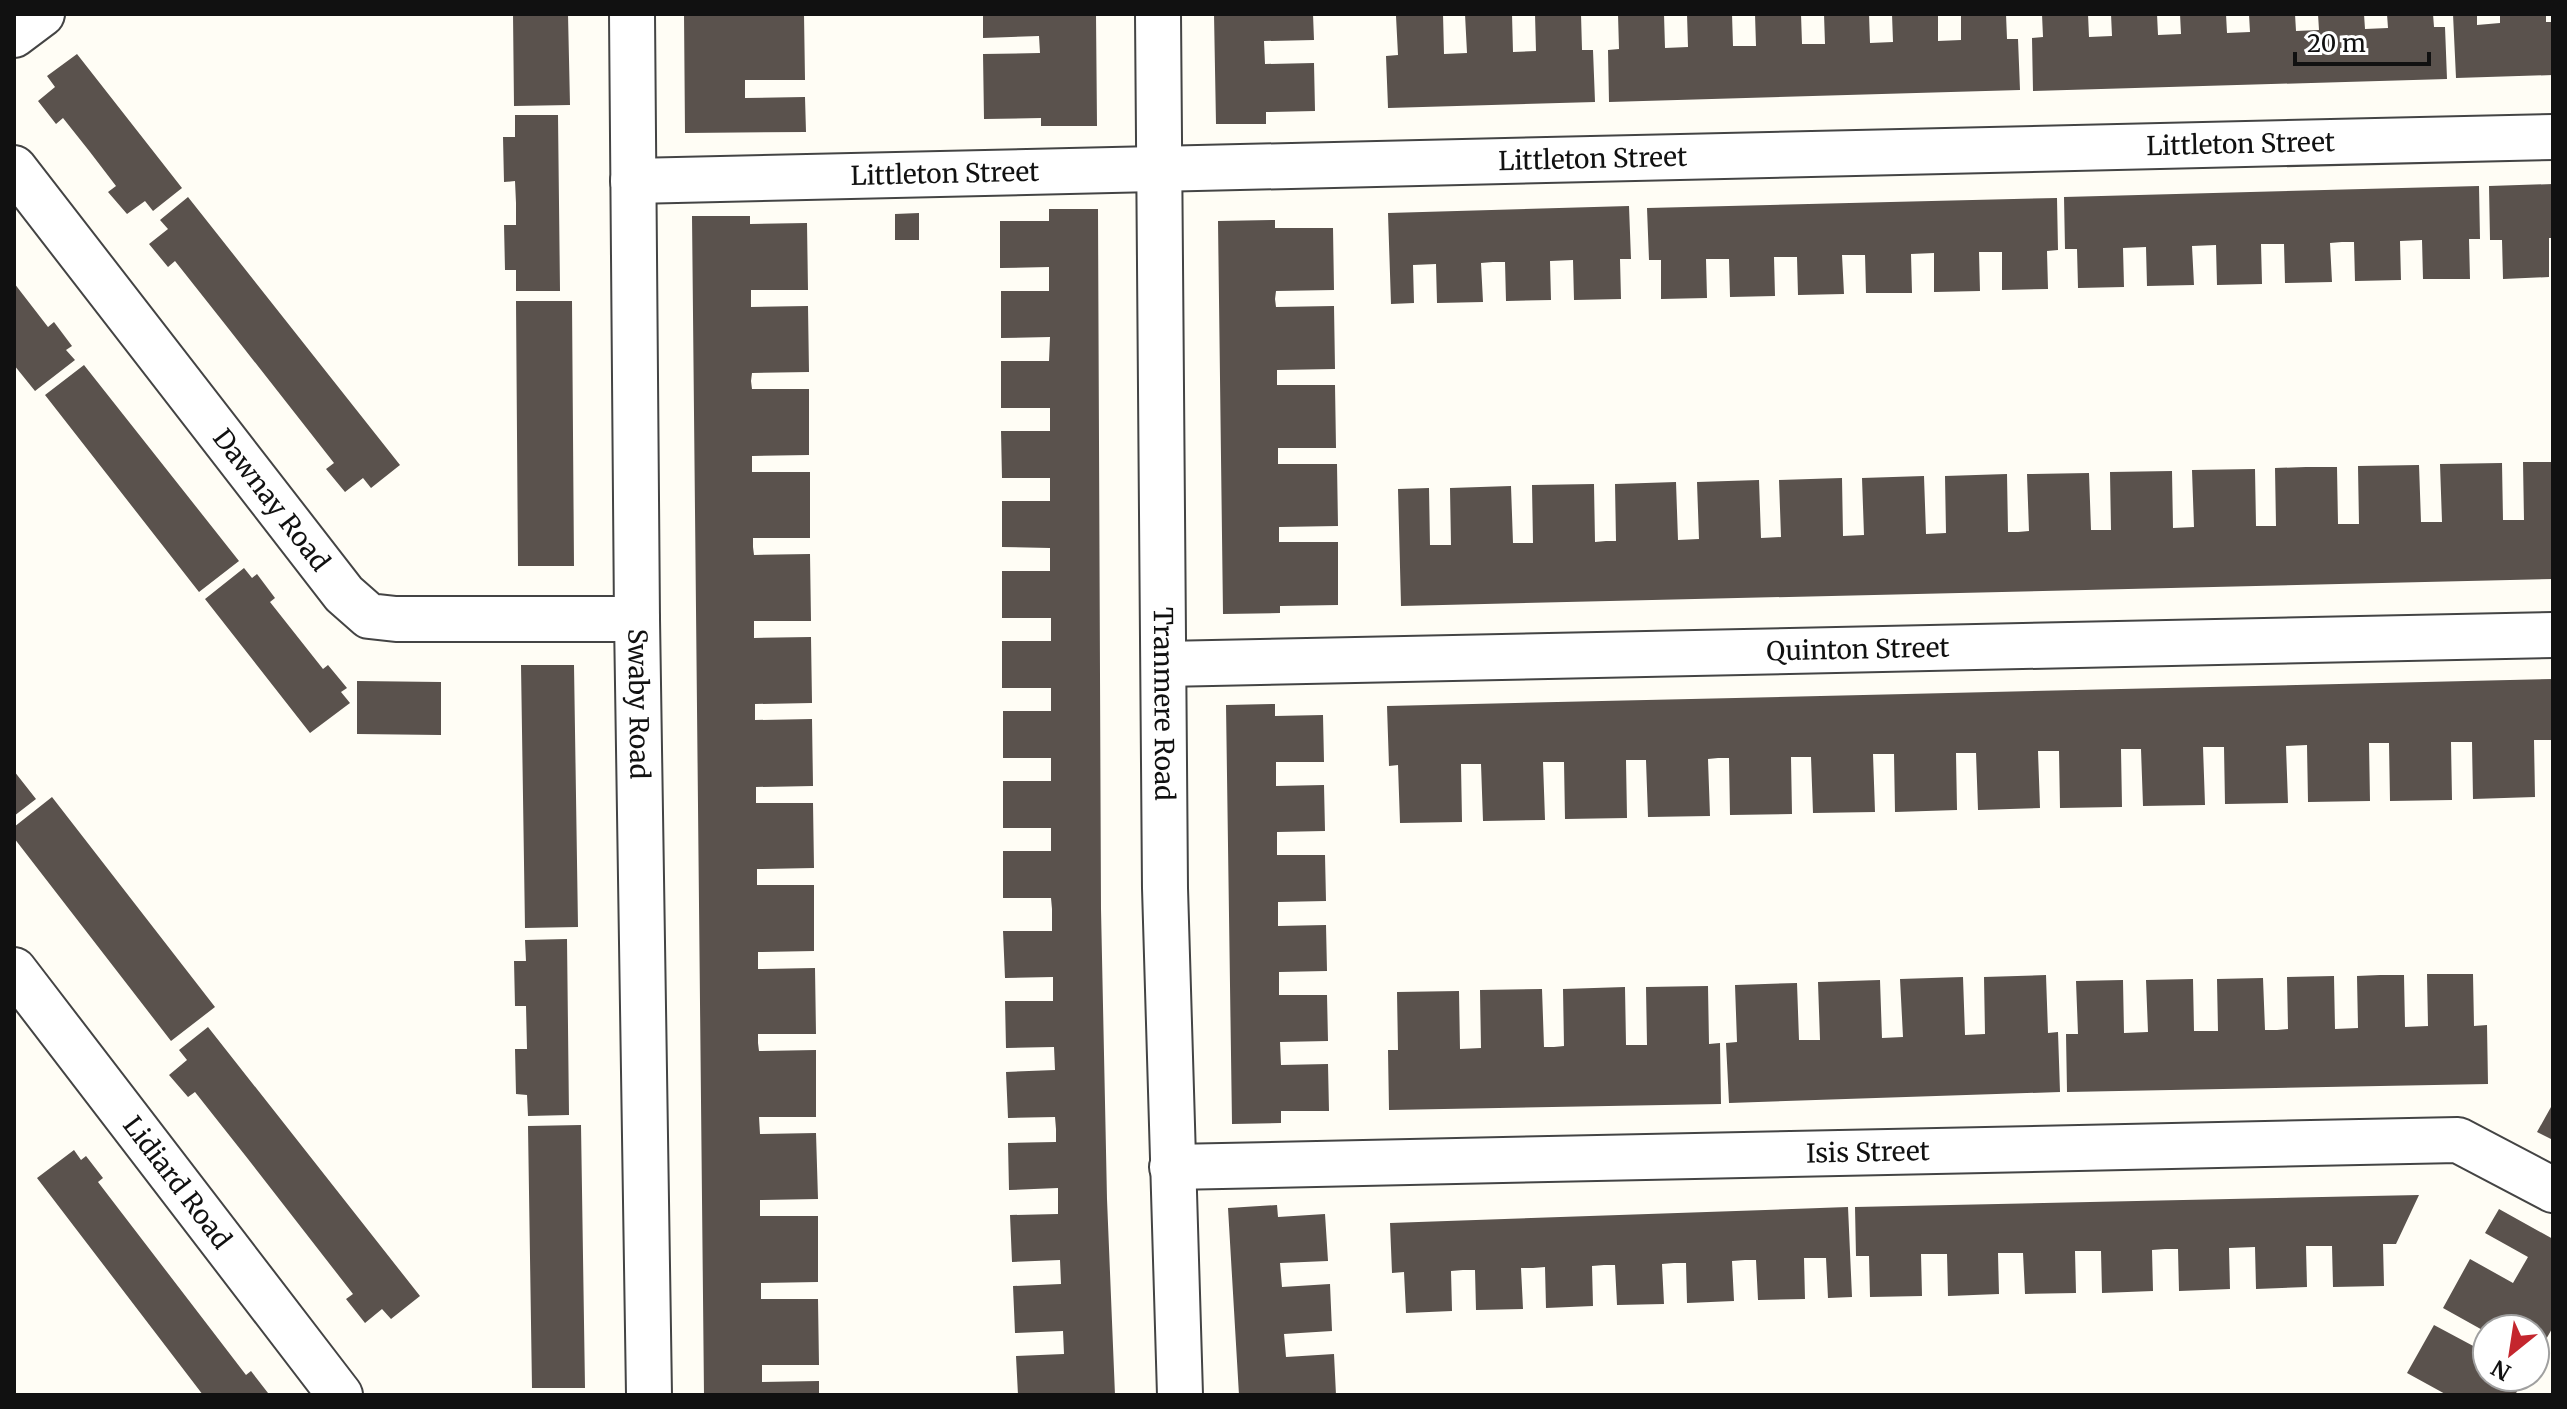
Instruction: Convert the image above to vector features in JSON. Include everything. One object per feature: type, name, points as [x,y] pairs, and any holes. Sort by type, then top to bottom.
[{"type":"street","points":[[14,35],[42,14]]},
{"type":"street","name":"Swaby Road","points":[[632,14],[637,619],[649,1395]]},
{"type":"street","name":"Tranmere Road","points":[[1158,14],[1165,888],[1180,1395]]},
{"type":"street","name":"Littleton Street","points":[[633,181],[2553,137]]},
{"type":"street","name":"Dawnay Road","points":[[14,168],[344,594],[369,616],[396,619],[637,619]]},
{"type":"street","name":"Quinton Street","points":[[1164,664],[2553,635]]},
{"type":"street","name":"Lidiard Road","points":[[14,970],[340,1395]]},
{"type":"street","name":"Isis Street","points":[[1172,1167],[2458,1140],[2553,1190]]},
{"type":"building","points":[[513,14],[568,14],[570,105],[514,106]]},
{"type":"building","points":[[684,14],[804,14],[805,80],[745,80],[745,98],[805,97],[806,132],[685,133]]},
{"type":"building","points":[[983,14],[1096,14],[1097,126],[1041,126],[1041,118],[984,119],[983,54],[1040,53],[1039,36],[983,38]]},
{"type":"building","points":[[1214,14],[1313,14],[1314,40],[1264,41],[1265,64],[1314,63],[1315,111],[1266,112],[1266,124],[1216,124]]},
{"type":"building","points":[[1443,14],[1444,54],[1467,53],[1465,14],[1512,14],[1513,52],[1536,51],[1535,14],[1581,14],[1582,50],[1593,50],[1595,102],[1388,108],[1386,56],[1398,55],[1396,16]]},
{"type":"building","points":[[1618,14],[1664,14],[1665,48],[1688,47],[1687,14],[1732,14],[1733,46],[1756,46],[1755,14],[1801,14],[1802,44],[1825,44],[1824,14],[1869,14],[1870,43],[1893,42],[1892,14],[1938,14],[1938,41],[1961,40],[1961,14],[2006,14],[2007,39],[2018,39],[2020,90],[1609,102],[1608,50],[1619,49]]},
{"type":"building","points":[[2042,14],[2088,14],[2089,37],[2112,36],[2111,14],[2157,14],[2158,35],[2181,34],[2180,14],[2226,14],[2227,33],[2250,32],[2249,14],[2295,14],[2296,31],[2319,30],[2318,14],[2364,14],[2365,29],[2388,28],[2387,14],[2433,14],[2434,27],[2445,27],[2447,79],[2033,91],[2032,38],[2043,37]]},
{"type":"building","points":[[2453,14],[2477,14],[2477,25],[2500,23],[2500,14],[2546,14],[2546,22],[2553,22],[2553,75],[2456,78]]},
{"type":"building","points":[[77,54],[182,188],[153,211],[145,201],[127,214],[108,192],[116,186],[90,152],[63,118],[56,124],[38,101],[55,87],[47,76]]},
{"type":"building","points":[[515,115],[558,115],[560,291],[516,291],[516,270],[505,270],[504,225],[516,225],[516,203],[515,181],[504,182],[503,137],[515,137]]},
{"type":"building","points":[[2553,184],[2549,277],[2503,279],[2502,240],[2490,240],[2489,186]]},
{"type":"building","points":[[2479,186],[2480,239],[2469,239],[2470,279],[2423,279],[2422,240],[2400,241],[2401,280],[2355,281],[2354,242],[2342,242],[2330,243],[2332,282],[2285,283],[2284,244],[2261,244],[2262,284],[2217,285],[2216,245],[2192,246],[2194,285],[2147,286],[2146,247],[2123,248],[2124,287],[2078,288],[2077,249],[2065,249],[2064,197]]},
{"type":"building","points":[[188,197],[400,465],[371,488],[363,478],[345,492],[326,469],[334,463],[228,328],[175,261],[168,267],[149,244],[168,229],[160,220]]},
{"type":"building","points":[[2057,198],[2058,250],[2047,251],[2048,289],[2002,290],[2002,252],[1979,252],[1980,291],[1934,292],[1934,253],[1911,254],[1912,293],[1866,293],[1865,255],[1842,255],[1844,294],[1798,295],[1797,257],[1774,257],[1775,296],[1730,297],[1729,259],[1706,259],[1707,298],[1661,299],[1661,260],[1649,260],[1647,208]]},
{"type":"building","points":[[1629,206],[1631,259],[1620,259],[1621,299],[1574,300],[1573,260],[1550,261],[1551,300],[1506,301],[1505,262],[1493,262],[1481,263],[1483,302],[1437,303],[1436,264],[1413,265],[1414,303],[1391,304],[1388,213]]},
{"type":"building","points":[[1049,209],[1098,209],[1101,909],[1115,1395],[1018,1395],[1016,1356],[1064,1354],[1063,1331],[1015,1333],[1013,1286],[1061,1284],[1060,1260],[1012,1262],[1010,1215],[1058,1214],[1058,1188],[1009,1190],[1008,1143],[1056,1142],[1056,1129],[1055,1117],[1008,1118],[1006,1072],[1055,1070],[1054,1047],[1006,1048],[1005,1001],[1053,1001],[1053,977],[1005,978],[1003,931],[1052,931],[1052,909],[1051,898],[1003,898],[1003,851],[1051,851],[1051,828],[1003,828],[1003,781],[1051,781],[1051,758],[1003,758],[1003,711],[1051,711],[1051,688],[1002,688],[1002,641],[1051,641],[1051,618],[1002,618],[1002,571],[1050,571],[1050,548],[1002,547],[1002,501],[1050,501],[1050,478],[1002,478],[1001,431],[1050,431],[1050,408],[1001,408],[1001,361],[1049,361],[1050,337],[1001,338],[1001,291],[1049,291],[1049,267],[1000,268],[1000,221],[1049,221]]},
{"type":"building","points":[[919,213],[919,240],[895,240],[895,214]]},
{"type":"building","points":[[692,216],[750,216],[750,224],[807,223],[808,290],[751,290],[751,307],[808,306],[809,372],[752,373],[751,381],[752,389],[809,389],[809,455],[752,456],[752,472],[810,472],[810,538],[753,538],[753,547],[754,555],[810,554],[811,621],[754,621],[754,638],[811,637],[812,703],[755,704],[755,720],[812,719],[813,786],[756,787],[756,803],[813,803],[814,868],[757,869],[757,885],[814,885],[814,951],[758,952],[758,969],[815,968],[816,1034],[758,1034],[758,1043],[759,1051],[816,1050],[816,1117],[759,1117],[760,1134],[816,1133],[818,1199],[760,1200],[760,1216],[818,1216],[818,1282],[761,1283],[761,1299],[818,1299],[819,1365],[762,1365],[762,1382],[819,1381],[819,1395],[704,1395]]},
{"type":"building","points":[[1275,220],[1275,228],[1333,228],[1334,290],[1276,291],[1275,299],[1276,307],[1334,306],[1335,369],[1277,370],[1277,385],[1335,385],[1336,448],[1278,448],[1278,464],[1337,464],[1338,526],[1279,527],[1279,542],[1338,542],[1338,605],[1280,606],[1280,613],[1223,614],[1218,221]]},
{"type":"building","points":[[14,283],[48,327],[54,322],[72,346],[66,350],[75,360],[35,391],[14,365]]},
{"type":"building","points":[[516,301],[572,301],[574,566],[518,566]]},
{"type":"building","points":[[84,365],[239,561],[199,592],[45,395]]},
{"type":"building","points":[[2523,462],[2553,462],[2553,579],[1401,606],[1398,489],[1429,488],[1430,545],[1451,545],[1450,488],[1511,486],[1513,543],[1533,543],[1532,485],[1594,484],[1595,542],[1616,541],[1615,484],[1676,482],[1678,540],[1699,539],[1697,482],[1759,480],[1761,538],[1781,537],[1779,480],[1842,478],[1843,536],[1864,535],[1862,478],[1924,476],[1926,534],[1946,533],[1945,476],[2007,474],[2008,532],[2018,532],[2029,531],[2027,474],[2089,473],[2091,530],[2111,530],[2110,472],[2172,471],[2173,528],[2194,527],[2192,470],[2255,469],[2256,526],[2276,526],[2275,468],[2306,467],[2337,467],[2338,524],[2359,524],[2358,466],[2419,465],[2421,522],[2442,522],[2440,464],[2502,463],[2503,520],[2524,520]]},
{"type":"building","points":[[244,568],[252,578],[257,574],[275,598],[270,602],[323,669],[328,665],[347,688],[341,692],[350,703],[310,733],[205,599]]},
{"type":"building","points":[[521,665],[574,665],[578,927],[525,928]]},
{"type":"building","points":[[2553,679],[2553,740],[2534,740],[2535,797],[2473,799],[2472,742],[2451,742],[2452,800],[2390,801],[2389,743],[2369,743],[2370,801],[2308,802],[2307,745],[2286,746],[2288,803],[2225,804],[2224,747],[2203,747],[2205,805],[2143,806],[2141,749],[2121,749],[2122,807],[2060,808],[2059,751],[2038,751],[2040,808],[1978,810],[1976,753],[1956,753],[1957,810],[1895,812],[1894,754],[1873,754],[1875,812],[1813,813],[1811,757],[1791,757],[1792,814],[1730,815],[1729,758],[1718,758],[1708,759],[1710,816],[1648,817],[1646,760],[1626,760],[1627,818],[1565,819],[1564,762],[1543,762],[1545,820],[1483,821],[1481,764],[1461,764],[1462,822],[1400,823],[1398,765],[1389,766],[1387,706]]},
{"type":"building","points":[[357,681],[441,682],[441,735],[357,734]]},
{"type":"building","points":[[1275,704],[1275,716],[1323,715],[1324,762],[1276,762],[1276,786],[1324,785],[1325,831],[1277,832],[1277,855],[1325,855],[1326,901],[1278,902],[1278,926],[1326,925],[1327,971],[1279,972],[1279,995],[1327,995],[1328,1041],[1280,1042],[1281,1065],[1328,1064],[1329,1111],[1281,1111],[1281,1123],[1232,1124],[1226,705]]},
{"type":"building","points":[[14,771],[36,799],[14,816]]},
{"type":"building","points":[[52,797],[215,1007],[171,1041],[14,838],[14,827]]},
{"type":"building","points":[[567,939],[569,1115],[528,1116],[527,1095],[516,1094],[515,1049],[527,1049],[526,1006],[515,1006],[514,961],[526,961],[525,940]]},
{"type":"building","points":[[2427,974],[2473,974],[2474,1026],[2487,1025],[2488,1084],[2067,1092],[2066,1034],[2078,1034],[2076,981],[2123,980],[2124,1033],[2148,1032],[2146,980],[2193,979],[2194,1031],[2218,1031],[2217,979],[2263,978],[2265,1030],[2277,1030],[2288,1029],[2287,977],[2334,976],[2335,1029],[2358,1028],[2357,976],[2380,975],[2404,975],[2405,1027],[2428,1026]]},
{"type":"building","points":[[2046,975],[2048,1033],[2058,1032],[2060,1092],[1729,1103],[1726,1043],[1737,1042],[1735,985],[1797,983],[1799,1040],[1820,1040],[1818,982],[1880,980],[1882,1038],[1903,1037],[1900,979],[1963,977],[1965,1035],[1985,1034],[1984,977]]},
{"type":"building","points":[[1708,986],[1709,1044],[1720,1043],[1721,1104],[1389,1110],[1388,1050],[1398,1050],[1397,992],[1459,991],[1460,1049],[1481,1048],[1480,990],[1542,989],[1544,1047],[1554,1047],[1564,1046],[1563,989],[1625,987],[1626,1045],[1647,1045],[1646,987]]},
{"type":"building","points":[[208,1027],[420,1296],[391,1319],[382,1309],[365,1323],[346,1299],[353,1294],[248,1159],[195,1092],[188,1097],[169,1075],[187,1060],[179,1050]]},
{"type":"building","points":[[2553,1108],[2553,1140],[2537,1132]]},
{"type":"building","points":[[581,1125],[585,1388],[532,1388],[528,1126]]},
{"type":"building","points":[[74,1150],[81,1160],[86,1156],[103,1178],[98,1182],[246,1375],[251,1371],[268,1393],[203,1395],[37,1178]]},
{"type":"building","points":[[2419,1195],[2396,1244],[2383,1244],[2384,1286],[2333,1287],[2332,1246],[2306,1246],[2307,1287],[2256,1289],[2255,1247],[2229,1248],[2230,1289],[2179,1291],[2178,1249],[2165,1249],[2152,1250],[2153,1291],[2102,1293],[2101,1251],[2075,1251],[2076,1293],[2025,1294],[2023,1253],[1998,1253],[1999,1294],[1948,1296],[1947,1254],[1921,1254],[1922,1296],[1870,1297],[1869,1256],[1856,1256],[1855,1207]]},
{"type":"building","points":[[1277,1205],[1278,1217],[1325,1214],[1328,1261],[1280,1263],[1282,1287],[1330,1284],[1332,1331],[1284,1334],[1286,1357],[1334,1354],[1336,1395],[1239,1395],[1228,1208]]},
{"type":"building","points":[[1848,1207],[1852,1297],[1828,1298],[1826,1258],[1804,1258],[1805,1299],[1758,1300],[1756,1260],[1745,1260],[1732,1261],[1734,1301],[1687,1303],[1686,1263],[1674,1263],[1662,1264],[1664,1304],[1617,1305],[1615,1265],[1604,1265],[1592,1266],[1593,1306],[1546,1308],[1545,1267],[1521,1268],[1523,1309],[1476,1310],[1475,1270],[1463,1270],[1451,1271],[1452,1311],[1406,1313],[1404,1272],[1392,1273],[1390,1223]]},
{"type":"building","points":[[2499,1209],[2553,1239],[2551,1331],[2551,1313],[2471,1313],[2471,1324],[2443,1308],[2470,1259],[2513,1283],[2528,1257],[2485,1233]]},
{"type":"building","points":[[2434,1325],[2471,1345],[2471,1393],[2515,1395],[2447,1395],[2407,1373]]}]
